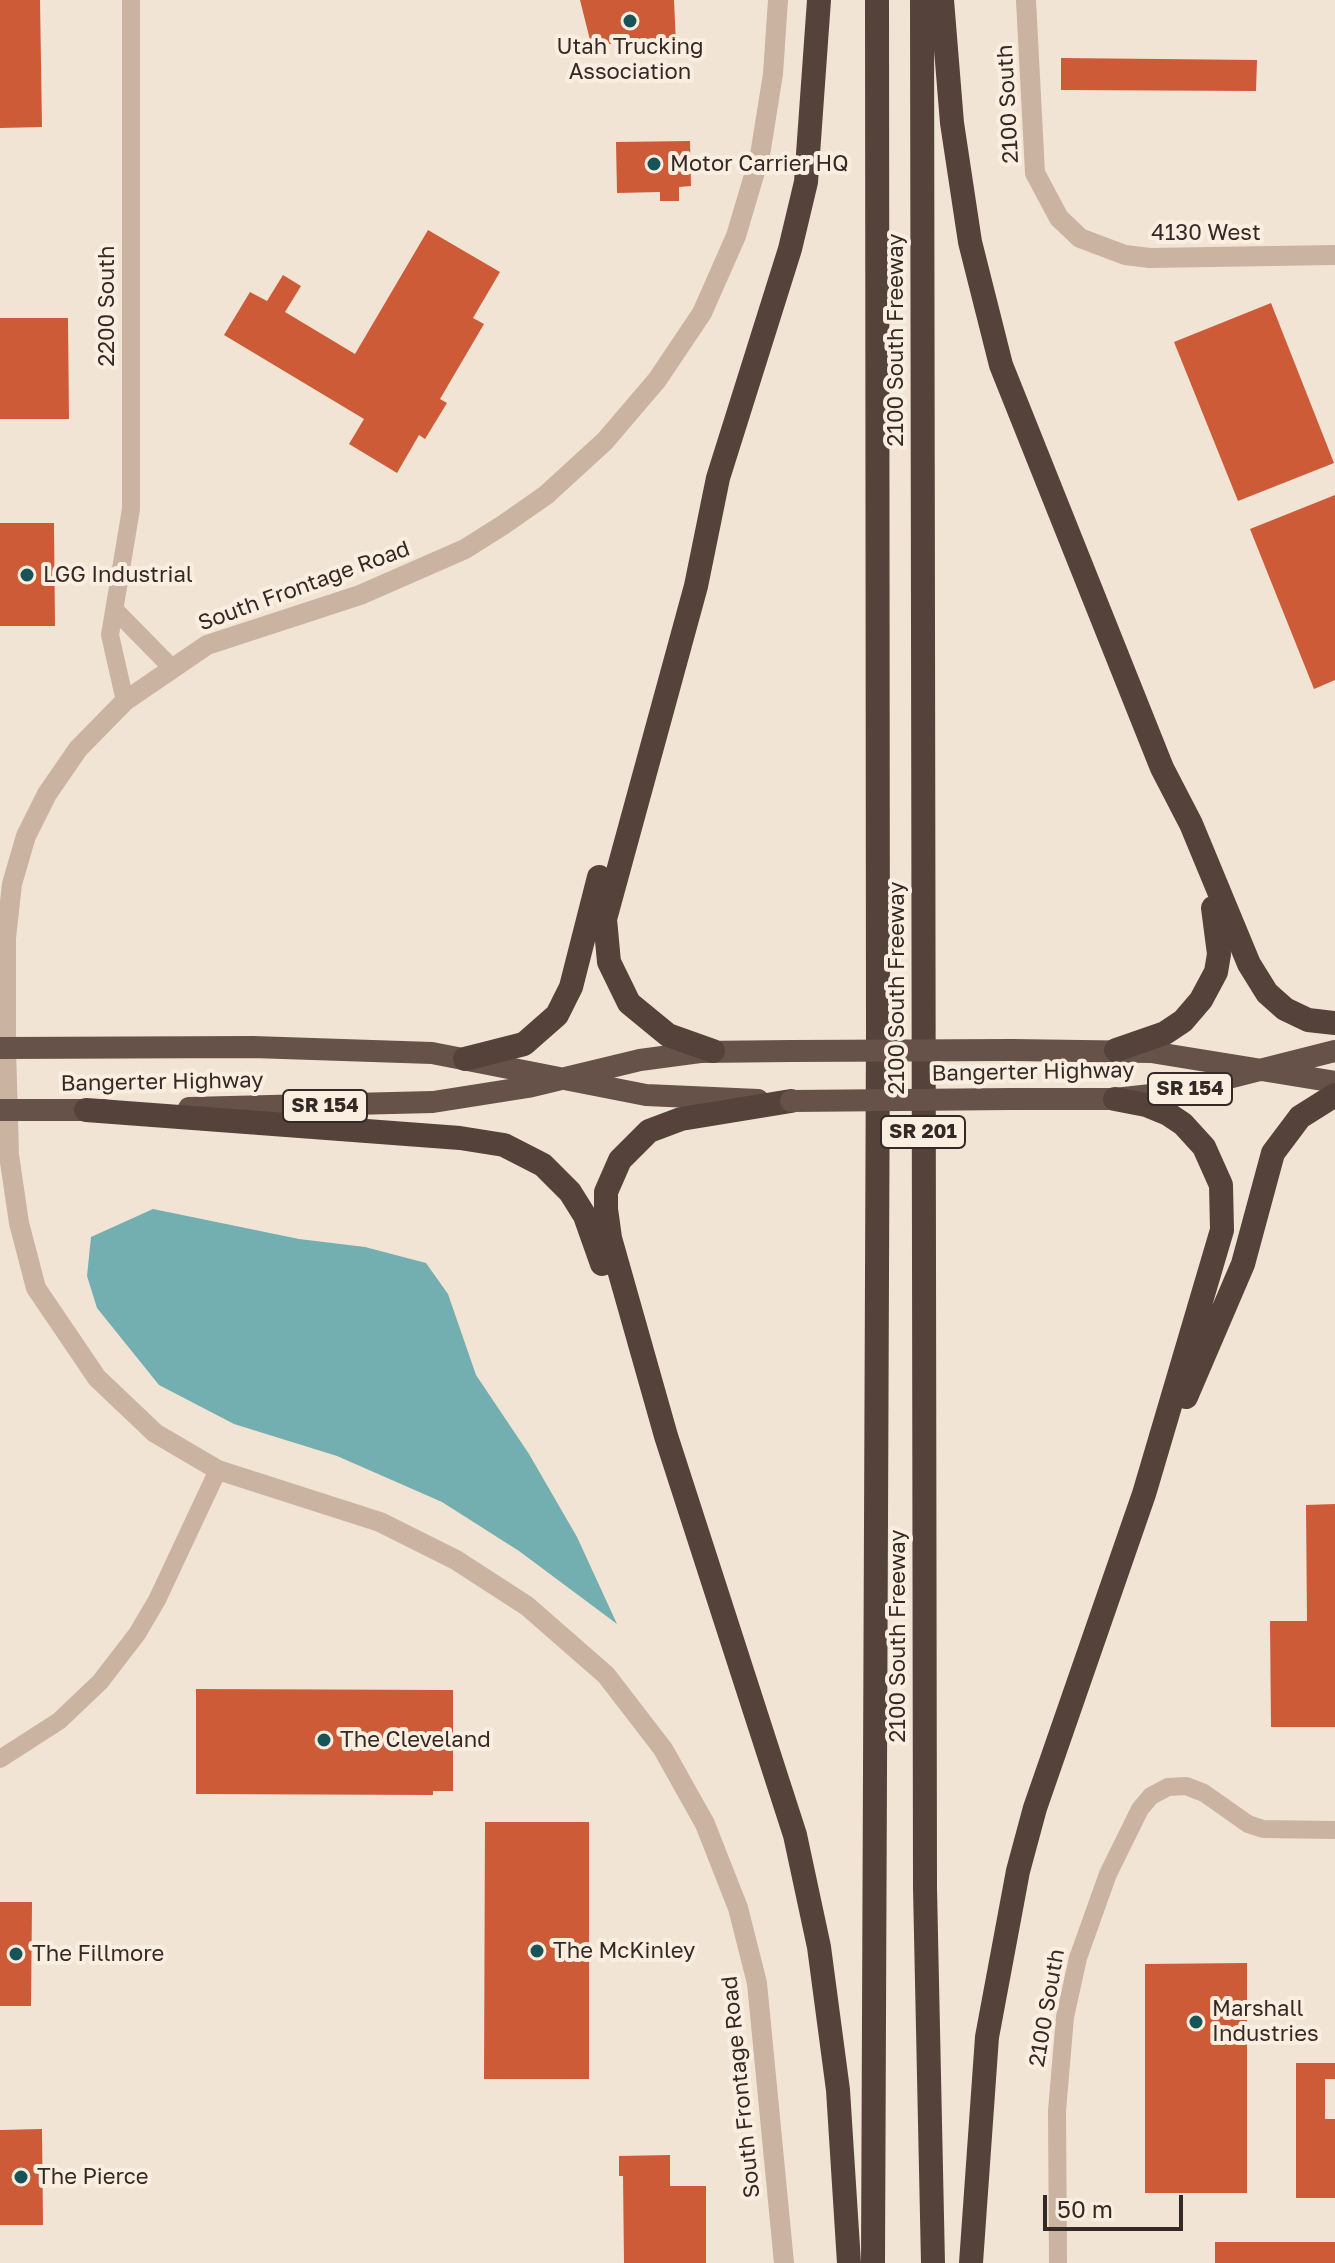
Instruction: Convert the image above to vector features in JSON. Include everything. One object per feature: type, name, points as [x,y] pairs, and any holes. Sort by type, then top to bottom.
[{"type":"highway","points":[[713,1051],[668,1035],[633,1008],[611,970],[605,933],[610,892],[696,586],[718,478],[790,249],[806,182],[819,0]]},
{"type":"highway","name":"2100 South Freeway","points":[[873,2263],[871,1971],[878,1061],[877,0]]},
{"type":"highway","name":"2100 South Freeway","points":[[922,0],[925,1888],[933,2263]]},
{"type":"highway","points":[[942,0],[952,123],[970,242],[1001,365],[1162,768],[1217,918],[1219,954],[1212,982],[1188,1016],[1157,1037],[1116,1050]]},
{"type":"highway","points":[[465,1059],[524,1044],[546,1026],[564,1002],[590,904],[696,586]]},
{"type":"highway","points":[[1162,768],[1191,824],[1258,980],[1285,1009],[1308,1020],[1335,1023]]},
{"type":"highway","name":"Bangerter Highway","points":[[3,1048],[294,1048],[432,1053],[646,1095],[791,1101],[1115,1099],[1197,1088],[1335,1051]]},
{"type":"highway","name":"Bangerter Highway","points":[[3,1110],[398,1105],[468,1098],[640,1060],[713,1051],[1116,1050],[1189,1056],[1335,1082]]},
{"type":"highway","points":[[1144,1494],[1235,1287],[1273,1153],[1300,1117],[1335,1095]]},
{"type":"highway","points":[[971,2263],[987,2037],[1018,1871],[1035,1808],[1144,1494],[1220,1242],[1222,1195],[1209,1155],[1183,1124],[1153,1107],[1115,1099]]},
{"type":"highway","points":[[791,1101],[664,1124],[632,1145],[612,1175],[606,1209],[610,1238],[666,1436],[795,1835],[819,1947],[838,2090],[849,2263]]},
{"type":"highway","points":[[86,1110],[460,1138],[521,1151],[556,1176],[585,1216],[642,1396],[666,1436]]},
{"type":"street","name":"2200 South","points":[[125,701],[110,635],[116,611],[116,579],[131,509],[131,0]]},
{"type":"street","name":"South Frontage Road","points":[[778,0],[773,74],[760,155],[736,236],[702,313],[657,380],[605,441],[546,495],[465,549],[360,595],[207,645],[125,701],[78,749],[47,794],[26,836],[12,884],[6,938],[3,1110],[19,1223],[36,1288],[97,1378],[155,1433],[218,1470],[380,1522],[456,1560],[536,1612],[606,1675],[663,1749],[705,1824],[738,1908],[757,1983],[784,2263]]},
{"type":"street","name":"2100 South","points":[[1026,0],[1035,173],[1059,218],[1080,238]]},
{"type":"street","name":"4130 West","points":[[1080,238],[1125,255],[1150,258],[1335,255]]},
{"type":"street","points":[[116,611],[171,667]]},
{"type":"street","points":[[0,1759],[59,1721],[100,1682],[137,1634],[157,1600],[218,1470]]},
{"type":"street","name":"2100 South","points":[[1058,2263],[1059,2064],[1078,1958],[1108,1874],[1140,1809],[1151,1796],[1168,1787],[1186,1786],[1204,1793],[1248,1824],[1263,1829],[1335,1830]]},
{"type":"water","points":[[153,1209],[299,1239],[365,1247],[426,1263],[448,1294],[476,1375],[529,1454],[577,1537],[617,1624],[519,1551],[442,1502],[337,1456],[234,1424],[159,1385],[97,1308],[87,1276],[91,1237]]},
{"type":"building","points":[[0,0],[40,0],[42,127],[0,128]]},
{"type":"building","name":"Utah Trucking Association","points":[[580,0],[674,0],[676,45],[657,46],[657,51],[627,51],[627,40],[592,48]]},
{"type":"building","points":[[1061,58],[1257,60],[1256,91],[1061,90]]},
{"type":"building","name":"Motor Carrier HQ","points":[[690,141],[691,186],[679,187],[679,201],[660,201],[660,192],[617,193],[616,142]]},
{"type":"building","points":[[428,230],[500,272],[473,318],[484,324],[440,399],[447,403],[425,439],[419,435],[397,473],[349,444],[364,419],[224,335],[250,292],[267,301],[283,275],[301,286],[285,312],[355,354]]},
{"type":"building","points":[[1271,303],[1334,463],[1238,501],[1174,342]]},
{"type":"building","points":[[0,318],[68,318],[69,419],[0,419]]},
{"type":"building","points":[[1335,495],[1335,680],[1314,689],[1250,529]]},
{"type":"building","name":"LGG Industrial","points":[[0,523],[54,523],[55,626],[0,626]]},
{"type":"building","points":[[1335,1504],[1335,1727],[1271,1727],[1270,1621],[1307,1621],[1306,1505]]},
{"type":"building","name":"The Cleveland","points":[[196,1689],[453,1690],[453,1791],[433,1791],[433,1795],[196,1794]]},
{"type":"building","name":"The McKinley","points":[[485,1822],[589,1822],[589,2079],[484,2079]]},
{"type":"building","name":"The Fillmore","points":[[0,1902],[32,1902],[31,2006],[0,2006]]},
{"type":"building","points":[[1247,1963],[1247,2193],[1145,2193],[1145,1964]]},
{"type":"building","points":[[1296,2063],[1335,2063],[1335,2079],[1325,2079],[1325,2119],[1335,2119],[1335,2198],[1296,2198]]},
{"type":"building","name":"The Pierce","points":[[42,2129],[43,2225],[0,2225],[0,2130]]},
{"type":"building","points":[[670,2155],[670,2186],[706,2186],[706,2263],[624,2263],[623,2176],[619,2176],[619,2156]]},
{"type":"building","points":[[1215,2242],[1335,2242],[1335,2263],[1215,2263]]},
{"type":"place","name":"Utah Trucking Association","points":[[630,21]]},
{"type":"place","name":"Motor Carrier HQ","points":[[654,164]]},
{"type":"place","name":"LGG Industrial","points":[[27,575]]},
{"type":"place","name":"The Cleveland","points":[[324,1740]]},
{"type":"place","name":"The McKinley","points":[[537,1951]]},
{"type":"place","name":"The Fillmore","points":[[16,1954]]},
{"type":"place","name":"Marshall Industries","points":[[1196,2022]]},
{"type":"place","name":"The Pierce","points":[[21,2177]]}]
